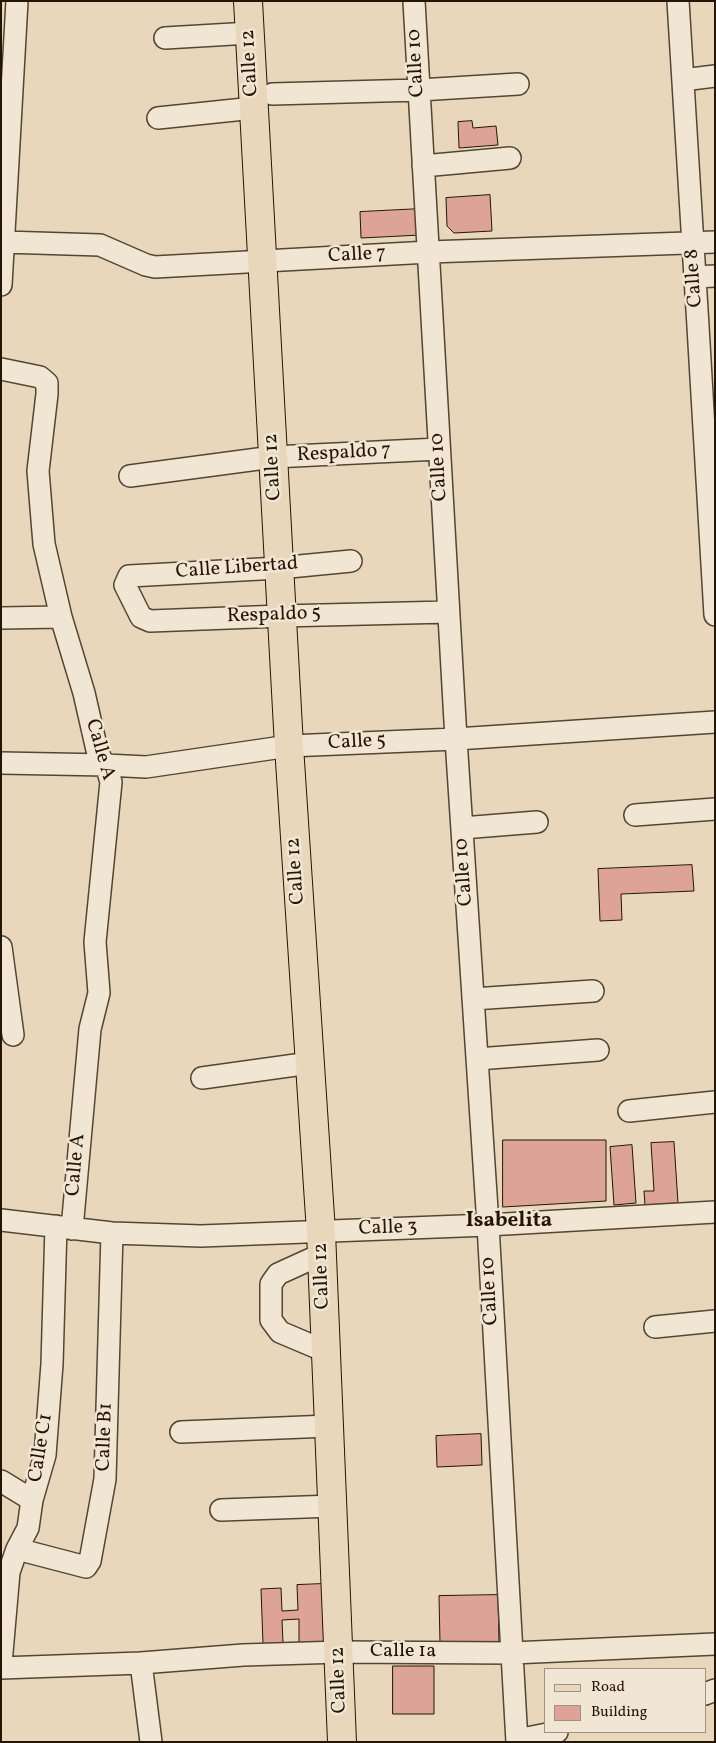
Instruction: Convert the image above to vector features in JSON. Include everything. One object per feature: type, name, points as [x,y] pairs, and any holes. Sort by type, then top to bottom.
[{"type":"main road","name":"Calle 12","points":[[248,1],[250,33],[263,101],[263,261],[289,746],[322,1243],[325,1351],[340,1652],[342,1742]]},
{"type":"street","points":[[1,285],[17,1]]},
{"type":"street","name":"Calle 10","points":[[414,1],[448,612],[488,1225],[517,1741]]},
{"type":"street","name":"Calle 8","points":[[678,1],[692,243],[705,277],[715,615]]},
{"type":"street","points":[[165,38],[250,33]]},
{"type":"street","points":[[683,80],[715,76]]},
{"type":"street","points":[[158,118],[263,101],[518,84]]},
{"type":"street","points":[[423,166],[510,158]]},
{"type":"street","name":"Calle 7","points":[[4,242],[100,246],[155,267],[429,252],[715,242]]},
{"type":"street","name":"Calle A","points":[[1,369],[40,377],[47,383],[38,471],[44,544],[61,617],[84,693],[97,750],[106,765],[111,786],[95,946],[99,993],[90,1029],[64,1228]]},
{"type":"street","name":"Respaldo 7","points":[[130,476],[273,457],[439,449]]},
{"type":"street","name":"Calle Libertad","points":[[126,580],[129,576],[279,568],[351,560]]},
{"type":"street","name":"Respaldo 5","points":[[126,580],[125,585],[141,617],[150,621],[448,612]]},
{"type":"street","points":[[1,618],[61,617]]},
{"type":"street","name":"Calle 5","points":[[1,763],[146,767],[289,746],[456,739],[715,722]]},
{"type":"street","points":[[635,815],[715,809]]},
{"type":"street","points":[[462,828],[536,822]]},
{"type":"street","points":[[1,947],[13,1035]]},
{"type":"street","points":[[473,999],[593,991]]},
{"type":"street","points":[[477,1059],[598,1050]]},
{"type":"street","points":[[202,1078],[310,1063]]},
{"type":"street","points":[[629,1111],[715,1102]]},
{"type":"street","name":"Calle 3","points":[[1,1220],[112,1233],[322,1243],[488,1225],[715,1212]]},
{"type":"street","name":"Calle C1","points":[[1,1666],[9,1572],[17,1549],[28,1528],[32,1500],[45,1455],[64,1228]]},
{"type":"street","name":"Calle B1","points":[[17,1549],[86,1567],[90,1561],[105,1479],[112,1233]]},
{"type":"street","points":[[322,1243],[278,1274],[272,1284],[271,1320],[280,1332],[325,1351]]},
{"type":"street","points":[[655,1326],[715,1321]]},
{"type":"street","points":[[181,1432],[329,1426]]},
{"type":"street","points":[[1,1481],[32,1500]]},
{"type":"street","points":[[221,1510],[333,1506]]},
{"type":"street","name":"Calle 1a","points":[[1,1666],[142,1663],[242,1655],[340,1652],[512,1653],[715,1644]]},
{"type":"street","points":[[142,1663],[151,1742]]},
{"type":"street","points":[[517,1741],[553,1733]]},
{"type":"building","points":[[472,121],[473,128],[496,126],[498,145],[459,148],[458,122]]},
{"type":"building","points":[[490,195],[492,231],[454,233],[447,226],[446,198]]},
{"type":"building","points":[[420,209],[421,235],[361,238],[360,212]]},
{"type":"building","points":[[692,865],[694,891],[621,894],[622,920],[600,921],[598,869]]},
{"type":"building","points":[[503,1140],[606,1140],[606,1201],[503,1207]]},
{"type":"building","points":[[674,1142],[678,1203],[645,1205],[644,1191],[654,1191],[651,1143]]},
{"type":"building","points":[[632,1145],[636,1203],[614,1205],[610,1147]]},
{"type":"building","points":[[481,1434],[482,1465],[437,1467],[436,1436]]},
{"type":"building","points":[[322,1584],[324,1643],[299,1644],[299,1619],[282,1620],[283,1643],[263,1644],[261,1589],[281,1588],[282,1611],[298,1610],[297,1585]]},
{"type":"building","points":[[498,1595],[499,1642],[440,1643],[439,1596]]},
{"type":"building","points":[[393,1666],[434,1666],[434,1714],[393,1714]]},
{"type":"district","name":"Isabelita","points":[[509,1222]]}]
